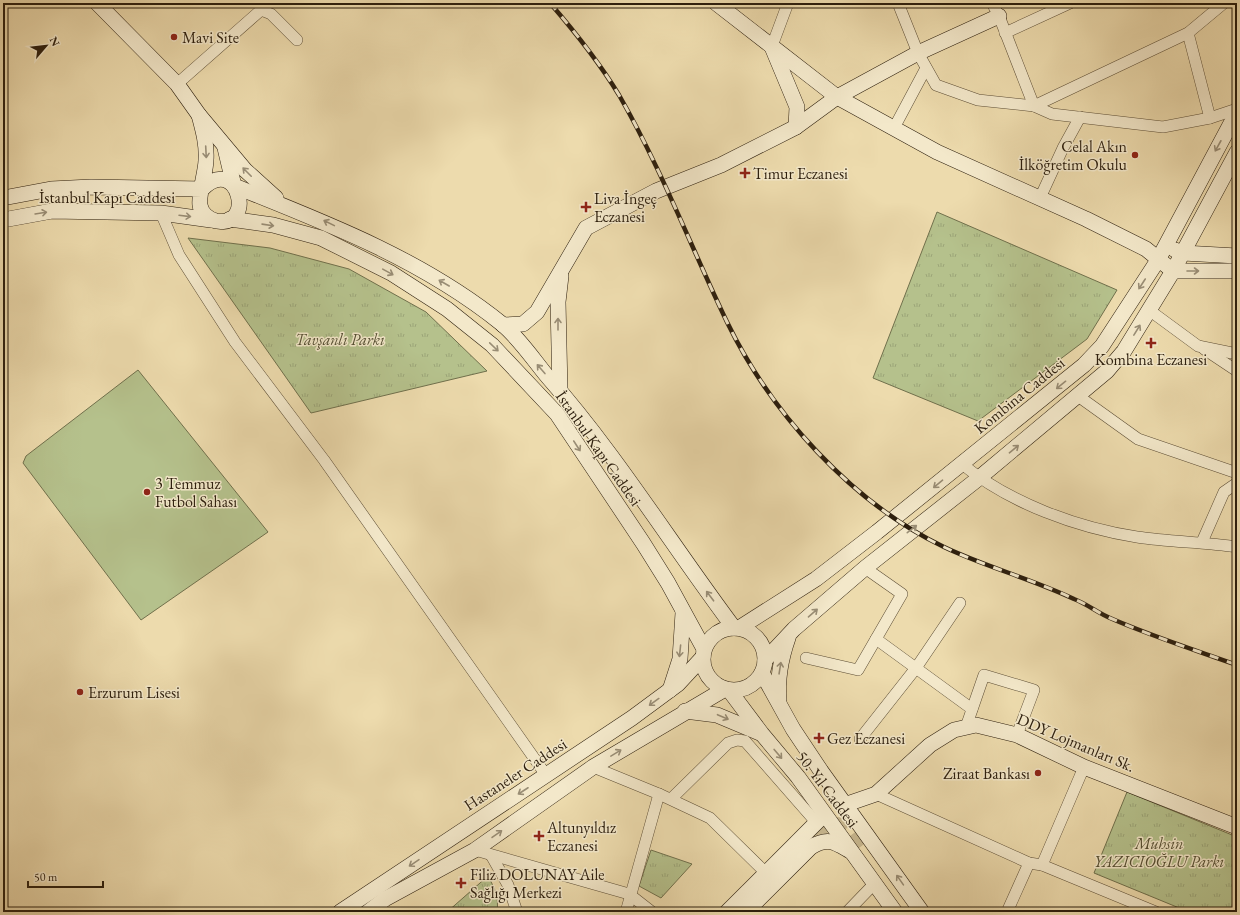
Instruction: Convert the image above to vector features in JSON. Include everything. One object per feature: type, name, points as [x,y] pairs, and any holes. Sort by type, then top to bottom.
[{"type":"main road","points":[[99,3],[177,84],[199,115],[254,179],[288,207]]},
{"type":"main road","points":[[716,3],[837,97],[937,152],[1040,198],[1146,249],[1173,271],[1237,271]]},
{"type":"main road","points":[[503,325],[523,324],[537,312],[586,228],[656,191],[721,165],[796,127],[837,97],[996,9]]},
{"type":"main road","points":[[772,46],[797,107],[796,127]]},
{"type":"main road","name":"Kombina Caddesi","points":[[736,628],[816,579],[962,464],[1084,365],[1102,346],[1158,260],[1164,246],[1237,112]]},
{"type":"main road","points":[[199,115],[205,140],[206,159],[199,203],[201,210],[211,220],[217,222],[230,219],[235,215],[240,204],[238,191],[234,186],[226,148]]},
{"type":"main road","points":[[368,912],[385,899],[475,850],[593,767],[685,711],[727,689],[745,688],[758,680],[764,667],[790,634],[865,568],[979,478],[1078,396],[1117,361],[1173,271],[1237,152]]},
{"type":"main road","points":[[3,198],[51,190],[91,187],[202,190],[214,181],[221,180],[321,220],[395,255],[450,286],[503,325],[560,391],[594,432],[736,628]]},
{"type":"main road","name":"İstanbul Kapı Caddesi","points":[[3,220],[52,211],[160,213],[211,220]]},
{"type":"main road","name":"İstanbul Kapı Caddesi","points":[[230,219],[273,225],[321,238],[391,273],[447,309],[492,345],[557,414],[643,543],[683,613],[703,653]]},
{"type":"main road","points":[[1146,249],[1164,246],[1183,252],[1237,256]]},
{"type":"main road","points":[[560,391],[558,302],[561,269]]},
{"type":"main road","points":[[670,691],[680,658],[683,613]]},
{"type":"main road","points":[[727,689],[713,682],[707,675],[703,653],[707,642],[719,632],[736,628],[748,631],[759,640],[763,646],[764,667]]},
{"type":"main road","points":[[779,703],[778,689],[781,663],[790,634]]},
{"type":"main road","name":"Hastaneler Caddesi","points":[[340,912],[670,691],[692,670],[703,653]]},
{"type":"main road","name":"50. Yıl Caddesi","points":[[764,667],[779,703],[793,729],[821,771],[922,912]]},
{"type":"main road","name":"50. Yıl Caddesi","points":[[727,689],[798,777],[817,824],[858,853],[874,884],[895,912]]},
{"type":"main road","points":[[685,711],[717,715],[762,734]]},
{"type":"main road","name":"DDY Lojmanları Sk.","points":[[846,804],[876,794],[930,745],[954,730],[976,725],[1017,735],[1084,767],[1237,827]]},
{"type":"main road","points":[[727,912],[765,872],[817,824]]},
{"type":"main road","points":[[735,912],[817,824]]},
{"type":"main road","points":[[746,912],[803,854],[815,844],[828,840],[858,853],[905,912]]},
{"type":"street","points":[[772,46],[788,3]]},
{"type":"street","points":[[898,3],[918,53],[936,85],[978,100],[1034,106],[1052,114],[1163,127],[1210,118],[1237,109]]},
{"type":"street","points":[[1004,33],[1070,3]]},
{"type":"street","points":[[1034,106],[1188,33],[1224,3]]},
{"type":"street","points":[[996,9],[1004,33],[1034,106]]},
{"type":"street","points":[[177,84],[261,10],[272,14],[298,40]]},
{"type":"street","points":[[1188,33],[1210,118]]},
{"type":"street","points":[[894,128],[926,68]]},
{"type":"street","points":[[1040,198],[1063,148],[1080,117]]},
{"type":"street","points":[[160,213],[179,255],[235,342],[324,460],[546,775]]},
{"type":"street","points":[[1149,310],[1198,346],[1237,371]]},
{"type":"street","points":[[1198,346],[1237,354]]},
{"type":"street","points":[[1078,396],[1138,439],[1237,473]]},
{"type":"street","points":[[962,464],[979,478],[1066,520],[1137,537],[1202,542],[1237,547]]},
{"type":"street","points":[[1202,542],[1224,492],[1237,483]]},
{"type":"street","points":[[806,658],[858,670],[902,594],[865,568]]},
{"type":"street","points":[[860,739],[916,668],[960,603]]},
{"type":"street","points":[[876,639],[972,709]]},
{"type":"street","points":[[966,727],[984,675],[1034,690],[1017,735]]},
{"type":"street","points":[[671,799],[728,743],[737,740],[745,741],[817,824]]},
{"type":"street","points":[[593,767],[671,799],[710,818],[765,872]]},
{"type":"street","points":[[1042,865],[1084,767]]},
{"type":"street","points":[[626,912],[629,894],[659,794]]},
{"type":"street","points":[[876,794],[1029,862],[1042,865],[1156,912]]},
{"type":"street","points":[[475,850],[629,894],[652,912]]},
{"type":"street","points":[[491,855],[508,885],[517,912]]},
{"type":"street","points":[[1007,912],[1029,862]]},
{"type":"street","points":[[847,912],[874,884]]},
{"type":"green space","points":[[937,212],[1117,290],[1087,339],[978,421],[873,378]]},
{"type":"green space","name":"Tavşanlı Parkı","points":[[188,238],[270,248],[349,269],[426,312],[487,371],[311,413]]},
{"type":"green space","points":[[138,370],[268,532],[141,620],[23,463],[26,456]]},
{"type":"green space","name":"Muhsin YAZICIOĞLU Parkı","points":[[1127,792],[1237,837],[1237,912],[1189,912],[1094,873]]},
{"type":"green space","points":[[651,850],[692,864],[661,898],[639,886]]},
{"type":"green space","points":[[488,876],[496,893],[497,912],[447,912]]},
{"type":"tunnel","points":[[812,835],[823,828],[837,824],[842,826],[847,831],[864,854]]},
{"type":"railway","points":[[550,3],[569,25],[619,95],[649,151],[727,322],[745,356],[791,422],[818,452],[847,480],[877,506],[910,528],[944,547],[976,561],[1058,592],[1126,625],[1237,665]]},
{"type":"place","name":"Mavi Site","points":[[174,37]]},
{"type":"place","name":"Celal Akın İlköğretim Okulu","points":[[1135,155]]},
{"type":"place","name":"Timur Eczanesi","points":[[745,173]]},
{"type":"place","name":"Liva İngeç Eczanesi","points":[[586,207]]},
{"type":"place","name":"Kombina Eczanesi","points":[[1151,343]]},
{"type":"place","name":"3 Temmuz Futbol Sahası","points":[[147,492]]},
{"type":"place","name":"Erzurum Lisesi","points":[[80,692]]},
{"type":"place","name":"Gez Eczanesi","points":[[819,738]]},
{"type":"place","name":"Ziraat Bankası","points":[[1038,773]]},
{"type":"place","name":"Altunyıldız Eczanesi","points":[[539,836]]},
{"type":"place","name":"Filiz DOLUNAY Aile Sağlığı Merkezi","points":[[461,883]]}]
